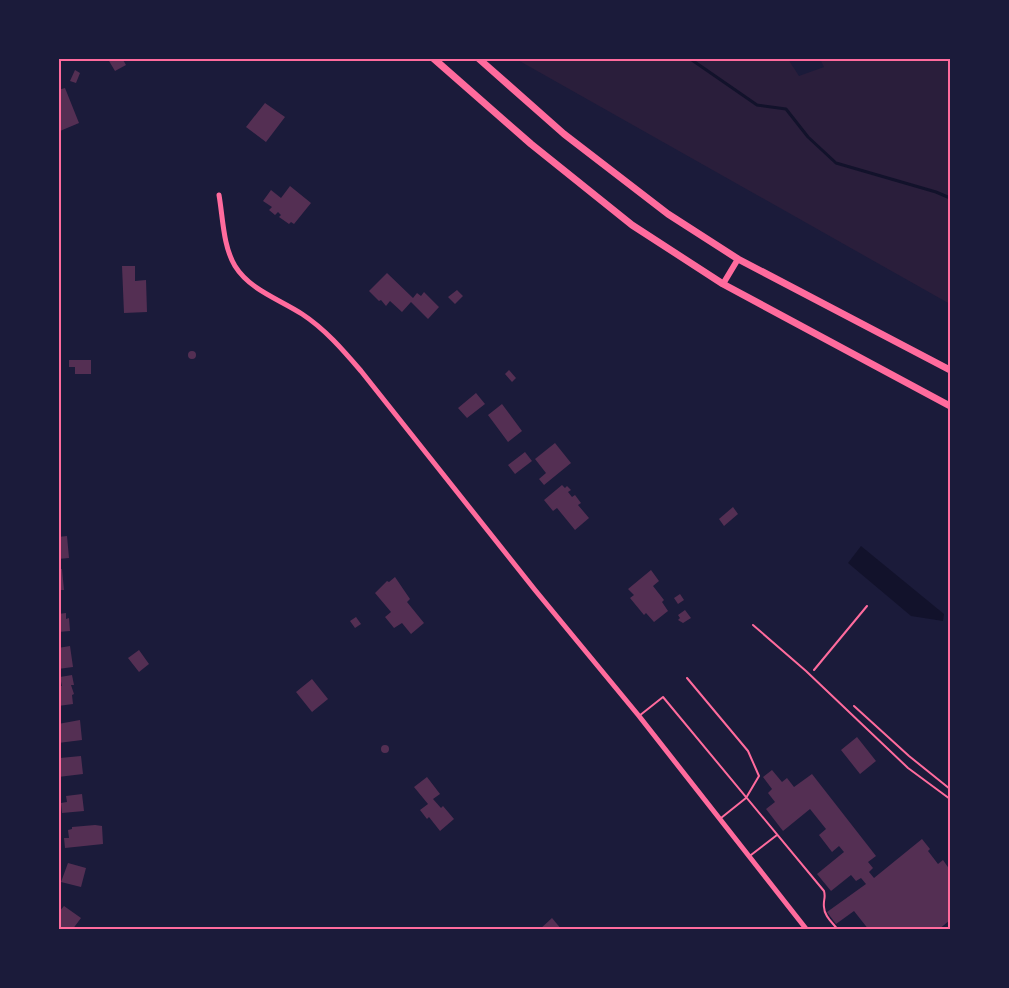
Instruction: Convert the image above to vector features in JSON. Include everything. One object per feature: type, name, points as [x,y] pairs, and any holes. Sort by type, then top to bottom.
[{"type":"main road","points":[[433,58],[531,144],[632,225],[723,284],[951,406]]},
{"type":"main road","points":[[478,58],[564,134],[668,214],[738,259],[951,370]]},
{"type":"street","points":[[219,195],[229,254],[241,274],[258,288],[301,313],[339,345],[639,716],[807,930]]},
{"type":"street","points":[[723,284],[738,259]]},
{"type":"lane","points":[[753,625],[806,671],[908,768],[951,799]]},
{"type":"lane","points":[[687,678],[748,751],[759,776],[746,798],[719,820]]},
{"type":"lane","points":[[639,716],[663,697],[824,891],[825,914],[838,930]]},
{"type":"lane","points":[[749,857],[777,835]]},
{"type":"path","points":[[821,676],[813,669],[867,606]]},
{"type":"path","points":[[851,703],[909,756],[951,789]]},
{"type":"shaded area","points":[[516,59],[788,59],[799,76],[824,67],[820,59],[950,59],[950,304]]},
{"type":"shaded area","points":[[861,546],[944,614],[943,621],[911,616],[848,563]]},
{"type":"building","points":[[113,58],[122,58],[126,65],[115,71],[109,61]]},
{"type":"building","points":[[75,70],[80,73],[76,83],[70,81]]},
{"type":"building","points":[[65,88],[79,123],[60,131],[58,90]]},
{"type":"building","points":[[265,103],[285,117],[266,142],[246,127]]},
{"type":"building","points":[[290,186],[311,203],[294,224],[291,222],[289,224],[279,217],[281,215],[278,212],[275,215],[269,210],[272,207],[263,201],[271,190],[281,198]]},
{"type":"building","points":[[122,266],[135,266],[135,281],[146,280],[147,312],[124,313]]},
{"type":"building","points":[[387,273],[413,298],[417,293],[421,296],[424,292],[439,307],[428,319],[411,302],[402,312],[390,301],[386,306],[369,291]]},
{"type":"building","points":[[457,290],[463,296],[455,304],[448,297]]},
{"type":"building","points":[[192,351],[196,355],[192,359],[188,355]]},
{"type":"building","points":[[69,360],[91,360],[91,374],[75,374],[75,367],[69,367]]},
{"type":"building","points":[[509,370],[516,378],[512,382],[505,374]]},
{"type":"building","points":[[476,393],[485,404],[467,418],[458,408]]},
{"type":"building","points":[[502,404],[522,431],[508,442],[488,415]]},
{"type":"building","points":[[555,443],[571,463],[544,485],[539,479],[546,473],[535,459]]},
{"type":"building","points":[[525,452],[532,461],[515,474],[508,465]]},
{"type":"building","points":[[562,485],[571,490],[568,492],[572,497],[575,495],[581,503],[578,505],[589,518],[575,530],[557,508],[553,511],[544,500]]},
{"type":"building","points":[[733,507],[738,514],[724,526],[719,519]]},
{"type":"building","points":[[67,536],[69,558],[58,559],[58,537]]},
{"type":"building","points":[[58,569],[62,569],[64,590],[58,590]]},
{"type":"building","points":[[651,570],[659,581],[653,586],[664,600],[662,602],[668,611],[654,622],[646,613],[644,615],[630,598],[634,595],[628,589]]},
{"type":"building","points":[[395,577],[410,599],[407,602],[424,623],[411,634],[402,623],[394,628],[385,617],[391,612],[375,593],[387,581]]},
{"type":"building","points":[[680,594],[684,600],[678,604],[674,598]]},
{"type":"building","points":[[685,610],[691,618],[683,623],[678,620],[680,618],[678,615]]},
{"type":"building","points":[[66,613],[66,619],[69,618],[70,631],[58,632],[58,614]]},
{"type":"building","points":[[356,617],[361,624],[355,628],[350,621]]},
{"type":"building","points":[[70,646],[73,667],[58,669],[58,648]]},
{"type":"building","points":[[139,650],[149,664],[139,672],[128,658]]},
{"type":"building","points":[[72,675],[73,704],[58,706],[58,686],[62,686],[60,677]]},
{"type":"building","points":[[312,679],[328,699],[312,712],[296,692]]},
{"type":"building","points":[[80,720],[82,740],[58,743],[58,724]]},
{"type":"building","points":[[857,737],[876,761],[860,774],[841,750]]},
{"type":"building","points":[[385,745],[389,749],[385,753],[381,749]]},
{"type":"building","points":[[81,756],[83,774],[58,777],[60,758]]},
{"type":"building","points":[[772,770],[782,782],[787,778],[794,787],[812,774],[876,856],[868,862],[873,868],[869,872],[874,878],[922,839],[938,864],[943,860],[950,870],[950,920],[938,930],[869,930],[854,911],[836,924],[827,912],[866,884],[861,878],[856,881],[851,875],[831,891],[817,874],[844,852],[839,846],[832,852],[819,835],[826,829],[810,809],[783,831],[766,809],[775,802],[768,793],[772,789],[763,777]]},
{"type":"building","points":[[427,777],[440,794],[433,799],[441,808],[443,806],[454,819],[440,831],[420,810],[428,804],[414,787]]},
{"type":"building","points":[[82,794],[84,811],[62,813],[61,803],[67,802],[66,796]]},
{"type":"building","points":[[102,826],[103,844],[65,848],[64,838],[69,838],[68,830],[72,827]]},
{"type":"building","points":[[68,863],[86,868],[81,887],[61,882]]},
{"type":"building","points":[[64,906],[81,918],[72,930],[65,930],[58,925],[58,913]]},
{"type":"building","points":[[552,918],[562,930],[539,930]]},
{"type":"waterway","points":[[689,58],[757,105],[786,109],[808,137],[836,163],[950,198]]}]
